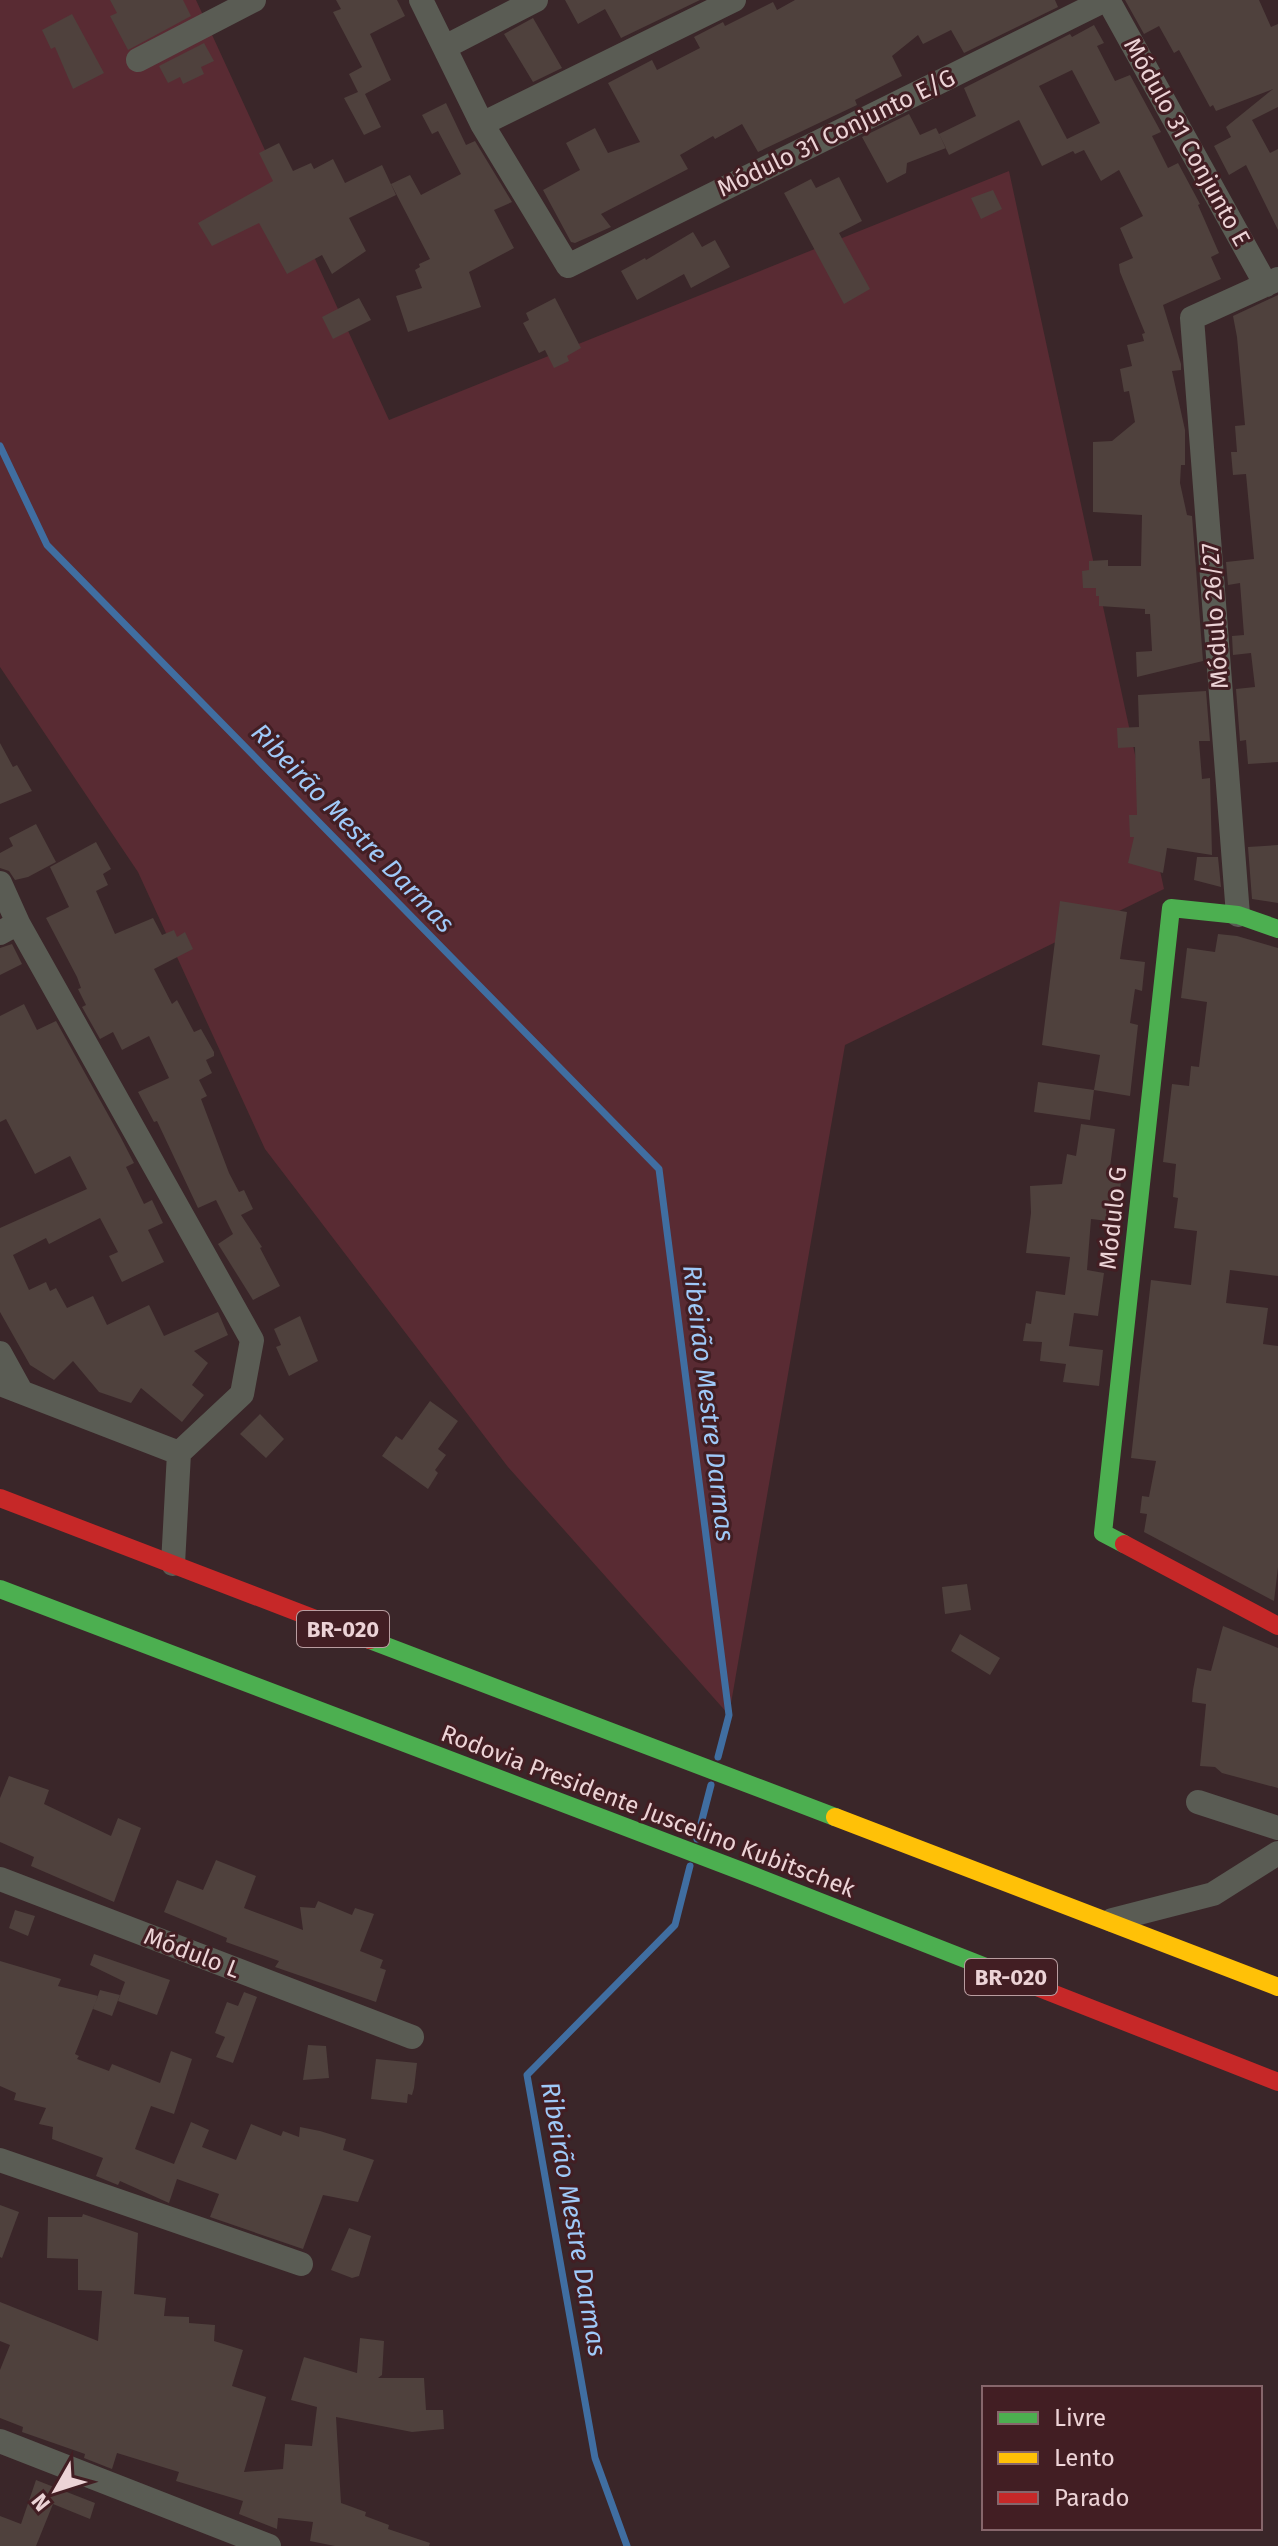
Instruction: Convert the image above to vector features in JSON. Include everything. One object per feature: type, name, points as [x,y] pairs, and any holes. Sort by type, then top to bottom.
[{"type":"main road","name":"Módulo G","points":[[1238,915],[1171,908],[1103,1533],[1278,1626]]},
{"type":"main road","points":[[1238,915],[1278,929]]},
{"type":"main road","name":"BR-020","points":[[0,1498],[1278,1987]]},
{"type":"main road","name":"Rodovia Presidente Juscelino Kubitschek","points":[[0,1589],[744,1872],[1278,2082]]},
{"type":"street","points":[[138,60],[254,0]]},
{"type":"street","points":[[421,0],[482,124],[734,0]]},
{"type":"street","points":[[445,47],[536,0]]},
{"type":"street","name":"Módulo 31 Conjunto E/G","points":[[482,124],[568,266],[1106,0]]},
{"type":"street","name":"Módulo 31 Conjunto E","points":[[1106,0],[1272,282]]},
{"type":"street","name":"Módulo 26/27","points":[[1238,915],[1192,318],[1272,282]]},
{"type":"street","points":[[0,883],[9,928],[252,1340],[242,1394],[179,1453],[173,1564]]},
{"type":"street","points":[[0,1353],[10,1388],[179,1453]]},
{"type":"street","points":[[1198,1802],[1278,1828]]},
{"type":"street","points":[[1106,1922],[1213,1894],[1278,1853]]},
{"type":"street","name":"Módulo L","points":[[0,1879],[412,2037]]},
{"type":"street","points":[[0,2160],[301,2264]]},
{"type":"street","points":[[0,2441],[222,2538],[269,2546]]},
{"type":"shaded area","points":[[0,0],[196,0],[389,420],[1009,171],[1164,889],[845,1045],[729,1715],[508,1467],[265,1149],[138,872],[0,667]]},
{"type":"building","points":[[110,0],[183,0],[191,16],[128,50],[110,16],[117,13]]},
{"type":"building","points":[[336,0],[397,0],[405,16],[370,34],[391,80],[365,94],[381,127],[364,135],[344,98],[358,92],[349,74],[362,67],[333,12],[341,9]]},
{"type":"building","points":[[565,0],[700,0],[621,38],[605,9],[578,24]]},
{"type":"building","points":[[795,0],[1055,0],[1058,7],[964,53],[951,30],[923,44],[918,35],[892,56],[902,76],[855,100],[857,105],[758,152],[742,124],[715,139],[713,136],[680,155],[688,169],[601,214],[611,227],[571,242],[543,190],[580,170],[566,143],[595,128],[608,153],[640,142],[608,83],[652,60],[657,70],[700,48],[694,37],[723,22],[725,26],[773,2],[777,10]]},
{"type":"building","points":[[1125,0],[1259,0],[1271,27],[1278,24],[1278,107],[1252,120],[1270,153],[1278,149],[1278,230],[1246,165],[1229,175],[1214,146],[1231,137],[1226,127],[1273,89],[1216,111],[1213,105],[1210,107],[1179,50],[1174,53],[1159,26],[1144,34]]},
{"type":"building","points":[[72,14],[104,73],[73,89],[55,47],[51,49],[42,30]]},
{"type":"building","points":[[533,18],[562,68],[533,82],[504,34]]},
{"type":"building","points":[[1094,25],[1104,43],[1097,46],[1115,81],[1130,75],[1161,132],[1152,136],[1168,168],[1178,163],[1200,204],[1219,253],[1211,257],[1221,279],[1163,305],[1181,364],[1181,370],[1172,371],[1185,430],[1185,465],[1181,465],[1180,483],[1187,515],[1192,516],[1203,661],[1137,677],[1136,652],[1152,651],[1150,614],[1145,614],[1145,609],[1099,606],[1096,588],[1083,588],[1082,571],[1089,570],[1089,561],[1108,560],[1108,566],[1141,566],[1142,515],[1093,512],[1093,442],[1112,441],[1135,422],[1129,391],[1124,392],[1120,369],[1132,366],[1127,345],[1144,341],[1142,334],[1145,333],[1120,272],[1119,264],[1133,258],[1120,228],[1143,216],[1119,170],[1101,181],[1084,150],[1075,154],[1073,151],[1042,166],[1019,120],[949,155],[939,134],[976,116],[964,88],[1070,34],[1072,37]],"holes":[[[1072,70],[1100,123],[1067,139],[1039,86]]]},
{"type":"building","points":[[204,43],[214,61],[201,67],[204,74],[183,84],[180,77],[168,83],[159,66]]},
{"type":"building","points":[[446,103],[466,145],[475,141],[512,202],[494,210],[514,248],[469,272],[481,307],[408,332],[396,296],[422,288],[415,270],[420,267],[419,264],[430,259],[391,184],[410,175],[421,195],[461,174],[438,131],[432,134],[422,115]]},
{"type":"building","points":[[909,114],[920,135],[936,128],[946,148],[907,163],[906,173],[887,183],[862,137]]},
{"type":"building","points":[[279,143],[293,171],[311,163],[314,169],[333,159],[345,183],[382,165],[396,195],[349,218],[366,251],[332,274],[322,255],[287,274],[259,223],[212,246],[198,223],[273,181],[259,153]]},
{"type":"building","points":[[839,177],[862,221],[839,233],[870,289],[844,304],[784,193],[811,179],[816,188]]},
{"type":"building","points":[[993,190],[1002,209],[981,219],[971,198]]},
{"type":"building","points":[[693,232],[702,247],[715,240],[730,267],[691,288],[684,274],[637,300],[621,271]]},
{"type":"building","points":[[1278,295],[1278,762],[1248,764],[1246,740],[1240,741],[1236,689],[1255,687],[1251,653],[1233,655],[1232,636],[1244,635],[1240,583],[1228,585],[1226,562],[1254,559],[1246,474],[1233,475],[1231,452],[1237,452],[1235,426],[1245,425],[1233,316]]},
{"type":"building","points":[[359,298],[371,320],[333,339],[322,317]]},
{"type":"building","points":[[555,298],[581,348],[567,356],[569,361],[554,368],[545,350],[539,353],[523,323],[529,320],[526,313]]},
{"type":"building","points":[[1206,691],[1210,741],[1199,741],[1202,779],[1210,778],[1212,855],[1167,848],[1163,873],[1128,863],[1134,837],[1130,837],[1129,815],[1137,815],[1135,747],[1118,748],[1117,728],[1139,727],[1138,695]]},
{"type":"building","points":[[0,743],[13,767],[17,765],[32,791],[0,804]]},
{"type":"building","points":[[36,824],[56,862],[28,877],[15,880],[9,871],[0,868],[0,853],[13,846],[9,838]]},
{"type":"building","points":[[96,842],[111,869],[103,874],[108,885],[96,891],[115,934],[153,918],[162,935],[174,930],[177,937],[185,932],[193,949],[154,969],[172,1004],[177,1000],[194,1032],[201,1029],[214,1052],[214,1056],[206,1060],[212,1073],[199,1080],[207,1096],[201,1099],[229,1173],[239,1192],[244,1190],[253,1209],[241,1215],[262,1247],[280,1286],[253,1300],[218,1244],[233,1234],[216,1200],[198,1208],[157,1121],[154,1122],[138,1092],[169,1078],[149,1036],[122,1050],[113,1032],[100,1039],[82,1007],[86,1005],[78,989],[81,988],[77,977],[46,918],[69,907],[50,867]]},
{"type":"building","points":[[1278,845],[1278,903],[1252,899],[1248,847]]},
{"type":"building","points":[[1197,857],[1218,857],[1221,887],[1194,880]]},
{"type":"building","points":[[1060,901],[1127,912],[1120,959],[1145,962],[1142,991],[1135,989],[1130,1023],[1138,1025],[1130,1096],[1094,1090],[1100,1055],[1042,1045]]},
{"type":"building","points":[[1218,934],[1278,948],[1278,1276],[1230,1270],[1226,1303],[1268,1308],[1263,1344],[1278,1346],[1278,1567],[1274,1601],[1144,1532],[1147,1514],[1140,1513],[1142,1496],[1149,1497],[1156,1461],[1131,1458],[1151,1280],[1191,1285],[1197,1231],[1174,1228],[1178,1198],[1173,1197],[1176,1164],[1163,1162],[1172,1084],[1189,1086],[1191,1066],[1199,1067],[1207,1002],[1181,998],[1187,948],[1215,952]]},
{"type":"building","points":[[12,944],[22,964],[0,975],[0,948]]},
{"type":"building","points":[[24,1004],[37,1030],[56,1021],[120,1136],[134,1163],[126,1167],[144,1204],[152,1200],[163,1223],[148,1230],[164,1262],[122,1282],[109,1256],[118,1252],[100,1218],[49,1244],[46,1238],[13,1255],[29,1290],[46,1282],[50,1291],[56,1288],[67,1308],[93,1296],[107,1325],[149,1305],[164,1336],[218,1312],[228,1335],[194,1351],[208,1363],[192,1385],[204,1395],[182,1422],[141,1388],[131,1403],[99,1392],[73,1361],[54,1380],[30,1365],[0,1312],[0,1228],[87,1189],[70,1156],[35,1174],[6,1119],[0,1122],[0,1016]]},
{"type":"building","points":[[1038,1082],[1094,1090],[1090,1120],[1034,1112]]},
{"type":"building","points":[[1081,1124],[1115,1129],[1110,1167],[1122,1169],[1117,1222],[1091,1219],[1087,1270],[1104,1273],[1098,1316],[1074,1313],[1069,1346],[1103,1350],[1099,1386],[1063,1382],[1066,1364],[1040,1361],[1042,1342],[1023,1341],[1026,1323],[1031,1324],[1036,1291],[1065,1295],[1070,1257],[1026,1253],[1031,1213],[1030,1186],[1062,1184],[1067,1154],[1076,1156]]},
{"type":"building","points":[[300,1316],[318,1361],[289,1376],[276,1347],[281,1345],[274,1329]]},
{"type":"building","points":[[430,1401],[458,1421],[438,1449],[446,1455],[435,1470],[438,1473],[428,1489],[382,1456],[396,1436],[402,1440]]},
{"type":"building","points":[[260,1414],[284,1439],[266,1458],[240,1434]]},
{"type":"building","points":[[967,1584],[971,1610],[945,1614],[942,1587]]},
{"type":"building","points":[[1223,1626],[1278,1648],[1278,1788],[1222,1773],[1215,1767],[1200,1766],[1206,1704],[1192,1702],[1193,1690],[1197,1668],[1211,1671]]},
{"type":"building","points":[[960,1634],[1000,1658],[990,1675],[951,1651]]},
{"type":"building","points":[[9,1776],[49,1790],[44,1804],[111,1836],[118,1818],[141,1828],[114,1902],[31,1866],[34,1857],[0,1842],[0,1798]]},
{"type":"building","points":[[216,1860],[256,1876],[244,1908],[303,1930],[300,1907],[315,1908],[318,1901],[352,1915],[355,1908],[374,1914],[360,1951],[383,1960],[380,1968],[386,1970],[376,2002],[275,1967],[279,1961],[226,1942],[227,1938],[164,1912],[177,1880],[203,1890]]},
{"type":"building","points":[[15,1910],[35,1916],[28,1936],[9,1928]]},
{"type":"building","points":[[94,1954],[170,1980],[157,2015],[118,2001],[125,1982],[90,1965]]},
{"type":"building","points":[[0,1961],[61,1979],[58,1986],[98,1996],[75,2054],[79,2056],[77,2059],[109,2071],[112,2064],[160,2083],[171,2051],[192,2059],[174,2114],[151,2106],[135,2149],[174,2164],[191,2122],[209,2130],[202,2147],[236,2160],[251,2124],[281,2136],[283,2131],[299,2137],[300,2127],[320,2131],[346,2139],[343,2150],[374,2160],[358,2202],[323,2195],[303,2249],[210,2217],[219,2194],[177,2179],[169,2203],[120,2181],[118,2185],[96,2176],[103,2158],[52,2139],[53,2127],[39,2124],[46,2108],[14,2100],[16,2093],[0,2086]]},
{"type":"building","points":[[100,1990],[120,1995],[112,2016],[93,2009]]},
{"type":"building","points":[[244,1992],[257,1997],[233,2063],[216,2057],[225,2037],[215,2033],[227,2002],[238,2006]]},
{"type":"building","points":[[308,2045],[326,2046],[329,2078],[303,2080]]},
{"type":"building","points":[[376,2059],[417,2063],[414,2088],[412,2095],[408,2094],[407,2103],[371,2099]]},
{"type":"building","points":[[0,2205],[19,2212],[2,2258],[0,2257]]},
{"type":"building","points":[[83,2214],[138,2233],[134,2294],[166,2298],[164,2316],[189,2317],[189,2323],[215,2325],[214,2341],[243,2350],[232,2386],[266,2397],[244,2472],[283,2469],[285,2444],[312,2446],[317,2407],[291,2400],[304,2357],[357,2373],[360,2338],[384,2341],[382,2375],[378,2378],[424,2378],[426,2410],[443,2410],[444,2429],[412,2432],[336,2417],[341,2503],[366,2512],[365,2516],[389,2525],[388,2529],[430,2543],[429,2546],[335,2546],[310,2541],[313,2522],[278,2518],[277,2529],[239,2514],[243,2501],[176,2481],[179,2472],[117,2453],[112,2469],[84,2458],[85,2454],[22,2432],[23,2427],[0,2418],[0,2370],[10,2345],[0,2341],[0,2302],[98,2341],[102,2291],[78,2290],[78,2259],[47,2258],[48,2217],[82,2217]]},
{"type":"building","points":[[349,2228],[371,2236],[359,2276],[352,2278],[331,2270]]},
{"type":"building","points":[[36,2480],[95,2503],[90,2519],[53,2504],[36,2546],[0,2546],[0,2516],[21,2524]]},
{"type":"waterway","name":"Ribeirão Mestre Darmas","points":[[0,446],[47,545],[659,1169],[729,1715],[718,1757]]},
{"type":"waterway","name":"Ribeirão Mestre Darmas","points":[[697,1839],[711,1785]]},
{"type":"waterway","name":"Ribeirão Mestre Darmas","points":[[627,2546],[595,2458],[527,2075],[675,1925],[690,1866]]},
{"type":"traffic: fast","points":[[1124,1544],[1103,1533],[1171,908],[1238,915],[1278,929]]},
{"type":"traffic: fast","points":[[0,1589],[1019,1980]]},
{"type":"traffic: fast","points":[[370,1640],[835,1817]]},
{"type":"traffic: slow","points":[[835,1817],[1278,1987]]},
{"type":"traffic: jam","points":[[0,1498],[370,1640]]},
{"type":"traffic: jam","points":[[1124,1544],[1278,1626]]},
{"type":"traffic: jam","points":[[1019,1980],[1278,2082]]}]
